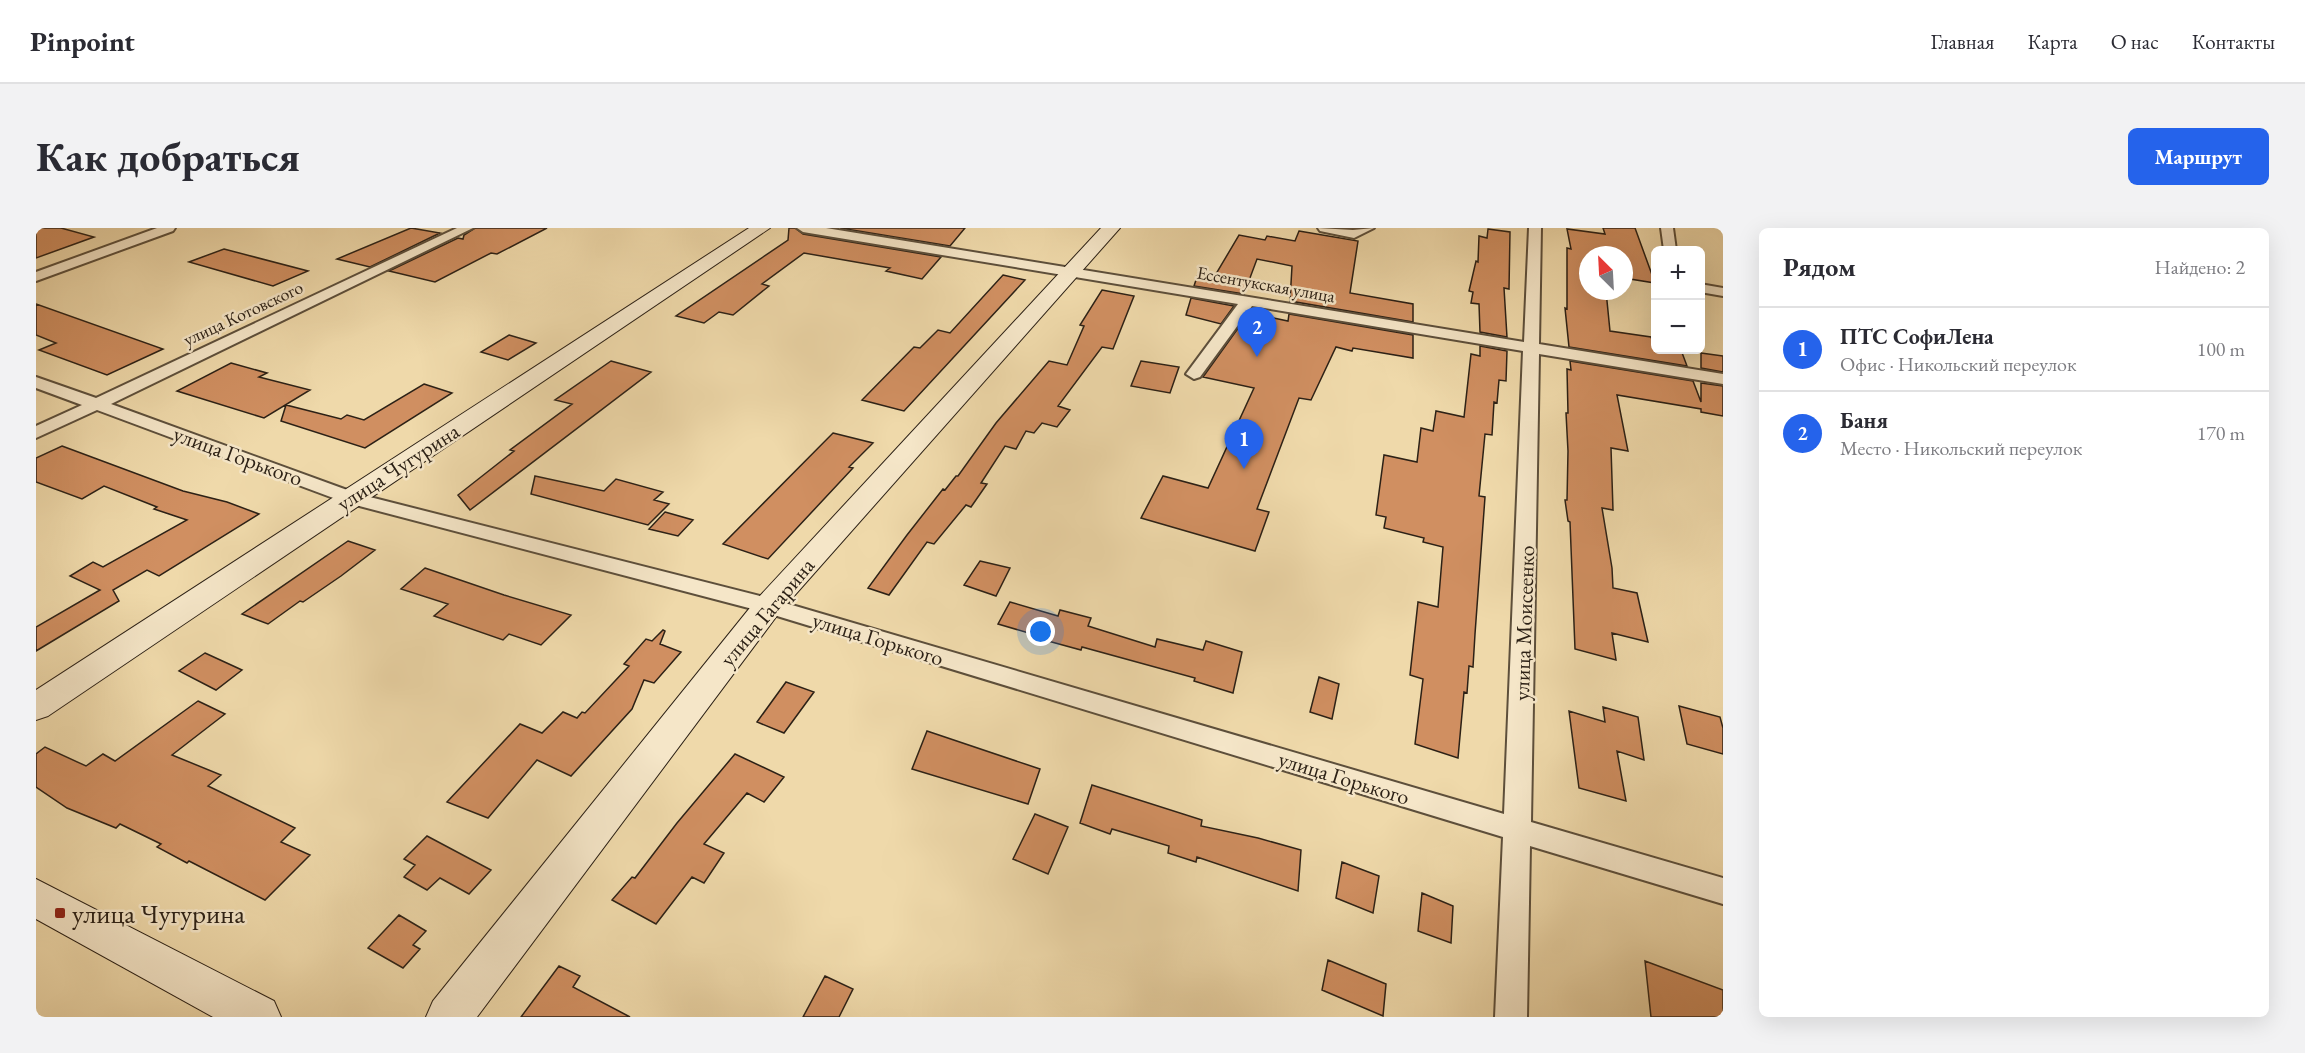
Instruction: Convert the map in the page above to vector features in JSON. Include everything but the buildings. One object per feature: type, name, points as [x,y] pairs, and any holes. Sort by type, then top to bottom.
[{"type":"street","points":[[36,277],[168,228]]},
{"type":"street","name":"улица Котовского","points":[[36,433],[467,228]]},
{"type":"street","name":"улица Чугурина","points":[[36,707],[761,228]]},
{"type":"street","name":"Ессентукская улица","points":[[803,228],[1723,379]]},
{"type":"street","name":"улица Гагарина","points":[[449,1017],[768,606],[1111,228]]},
{"type":"street","points":[[1324,228],[1354,234],[1368,228]]},
{"type":"street","points":[[1667,228],[1670,246]]},
{"type":"street","name":"улица Моисеенко","points":[[1511,1017],[1532,349],[1530,229]]},
{"type":"street","points":[[1705,289],[1723,292]]},
{"type":"street","points":[[1194,374],[1248,301]]},
{"type":"street","name":"улица Горького","points":[[36,382],[351,498],[768,606],[1723,891]]},
{"type":"street","points":[[36,898],[258,1017]]},
{"type":"place","name":"Баня","points":[[1257,357]]},
{"type":"place","name":"ПТС СофиЛена","points":[[1244,469]]},
{"type":"place","name":"улица Чугурина","points":[[60,913]]}]
